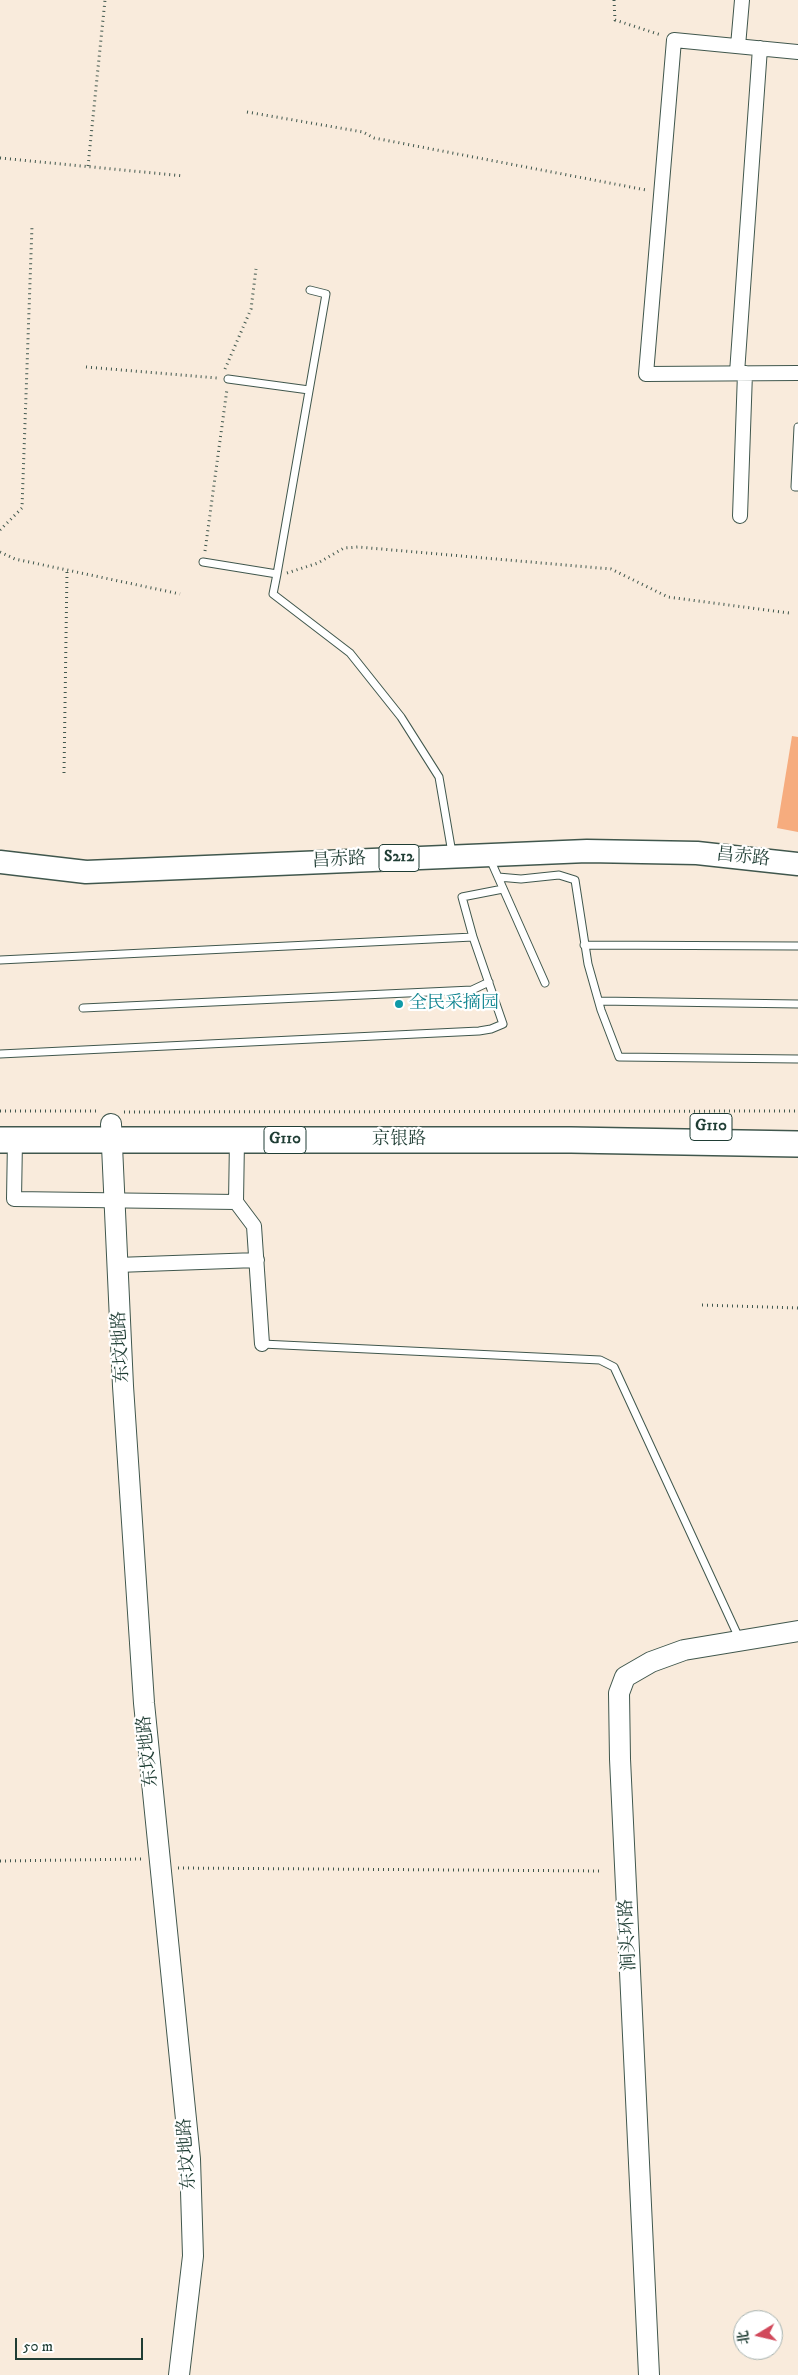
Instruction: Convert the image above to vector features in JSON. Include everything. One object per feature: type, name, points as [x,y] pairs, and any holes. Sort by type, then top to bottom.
[{"type":"highway","name":"京银路","points":[[111,1122],[237,1140],[571,1126]]},
{"type":"highway","name":"京银路","points":[[5,1135],[111,1122],[798,1127]]},
{"type":"highway","name":"京银路","points":[[623,1126],[798,1144]]},
{"type":"main road","name":"昌赤路","points":[[0,862],[86,872],[452,855],[588,851],[697,853],[798,864]]},
{"type":"street","points":[[738,46],[742,0]]},
{"type":"street","points":[[798,52],[674,40],[646,374],[798,373]]},
{"type":"street","points":[[740,516],[741,373],[760,48]]},
{"type":"street","name":"东坟地路","points":[[111,1122],[144,1703],[190,2159],[193,2256],[179,2375]]},
{"type":"street","points":[[5,1135],[14,1199],[236,1202]]},
{"type":"street","points":[[237,1140],[236,1202],[254,1226],[262,1344]]},
{"type":"street","points":[[118,1265],[257,1260]]},
{"type":"street","name":"涧头环路","points":[[649,2375],[620,1759],[619,1693],[625,1677],[651,1662],[684,1650],[798,1631]]},
{"type":"lane","points":[[310,290],[326,294],[273,594],[350,653],[401,717],[439,777],[452,855]]},
{"type":"lane","points":[[228,379],[309,390]]},
{"type":"lane","points":[[798,427],[795,487],[798,487]]},
{"type":"lane","points":[[203,562],[277,574]]},
{"type":"lane","points":[[487,854],[545,983]]},
{"type":"lane","points":[[498,877],[521,879],[559,874],[575,880],[584,944],[598,1001],[619,1056],[798,1059]]},
{"type":"lane","points":[[0,1054],[491,1029],[503,1024],[462,897],[503,889]]},
{"type":"lane","points":[[0,960],[474,937]]},
{"type":"lane","points":[[584,944],[798,946]]},
{"type":"lane","points":[[83,1008],[472,990],[489,982]]},
{"type":"lane","points":[[598,1001],[798,1004]]},
{"type":"lane","points":[[262,1344],[600,1360],[614,1367],[740,1641]]},
{"type":"path","points":[[88,166],[105,0]]},
{"type":"path","points":[[614,0],[614,20],[674,40]]},
{"type":"path","points":[[247,112],[363,132],[374,138],[662,193]]},
{"type":"path","points":[[0,158],[184,176]]},
{"type":"path","points":[[0,530],[22,508],[32,226]]},
{"type":"path","points":[[220,378],[251,309],[256,269]]},
{"type":"path","points":[[86,366],[228,379],[203,562]]},
{"type":"path","points":[[277,574],[294,572],[318,563],[344,548],[358,547],[611,569],[668,597],[789,612]]},
{"type":"path","points":[[0,552],[15,559],[180,594]]},
{"type":"path","points":[[64,773],[67,570]]},
{"type":"path","points":[[0,1111],[111,1122],[623,1126],[798,1111]]},
{"type":"path","points":[[702,1305],[798,1308]]},
{"type":"path","points":[[0,1861],[602,1871]]},
{"type":"building","points":[[792,736],[798,737],[798,832],[777,828]]},
{"type":"place","name":"全民采摘园","points":[[399,1004]]}]
